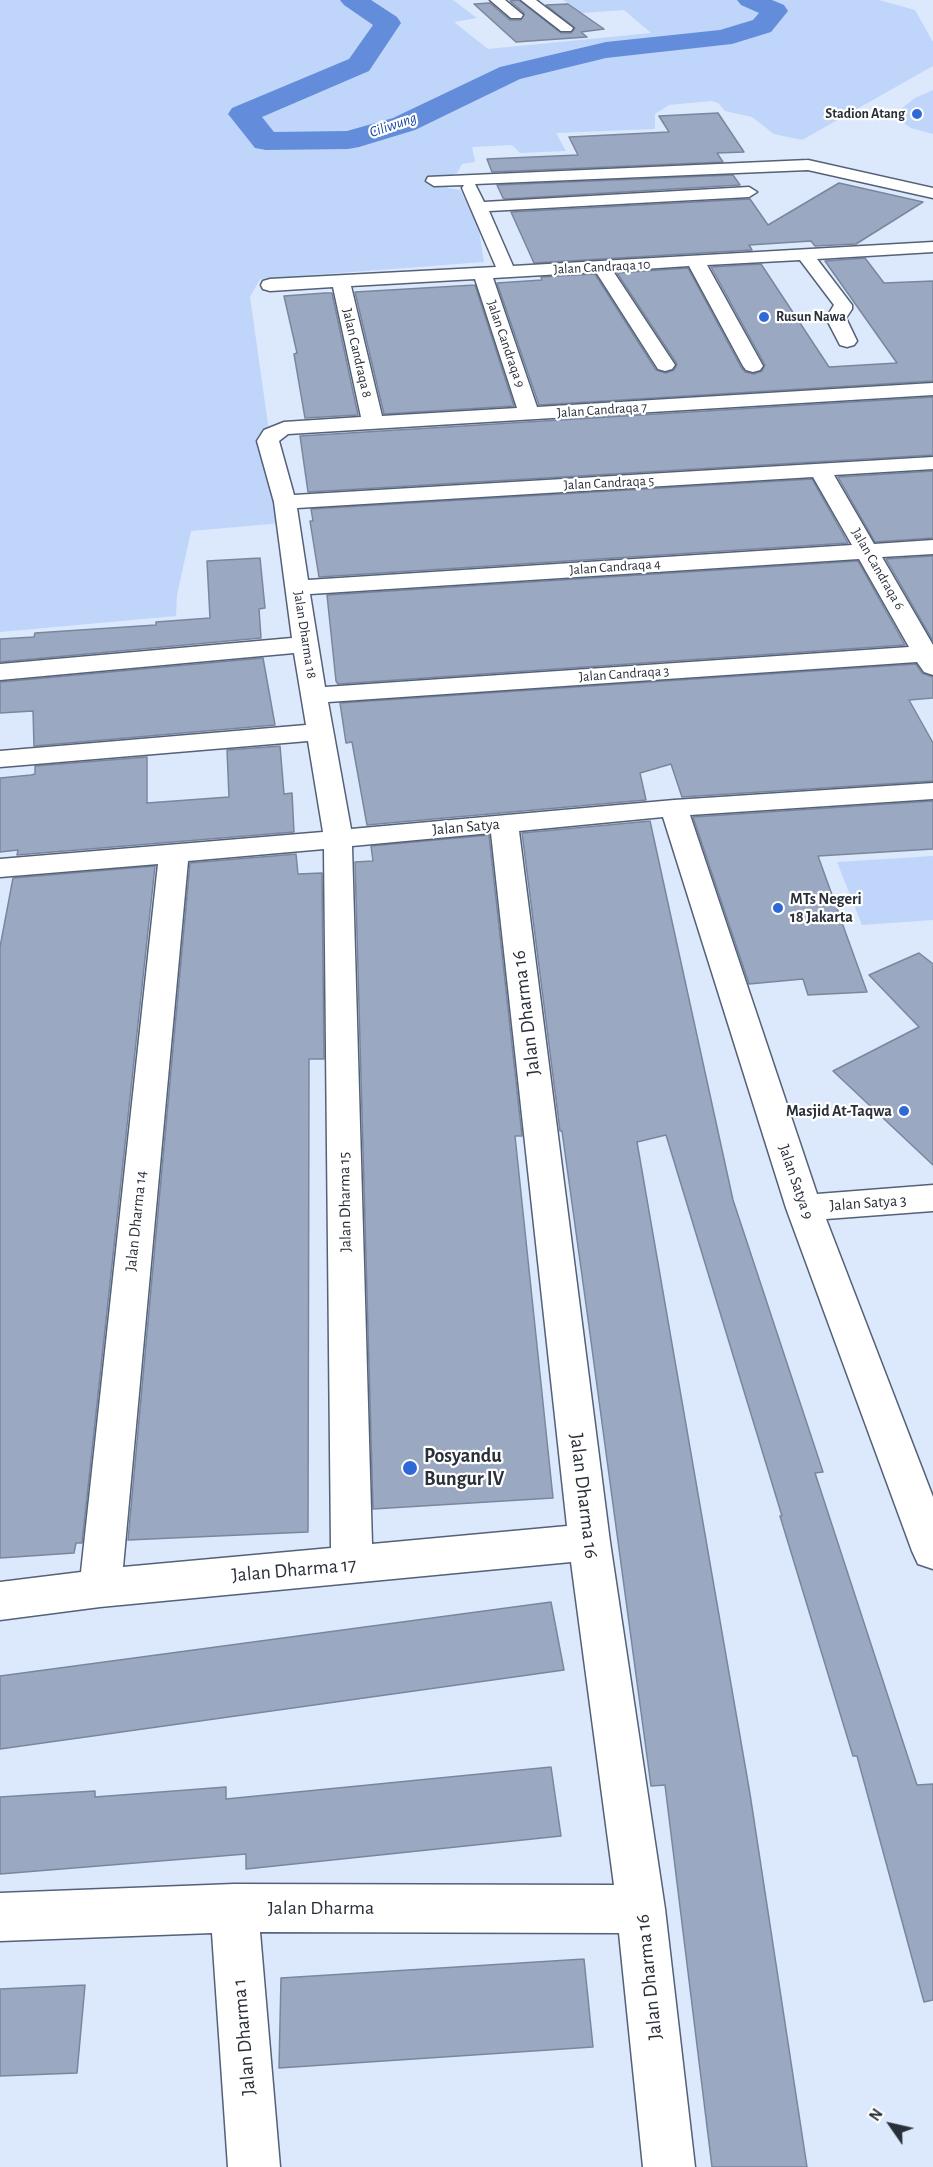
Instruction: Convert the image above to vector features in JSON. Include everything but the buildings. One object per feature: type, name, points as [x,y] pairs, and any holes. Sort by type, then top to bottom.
[{"type":"street","points":[[496,0],[516,15]]},
{"type":"street","points":[[528,0],[566,28]]},
{"type":"street","points":[[434,181],[808,165],[933,193]]},
{"type":"street","points":[[467,180],[507,272]]},
{"type":"street","points":[[478,207],[749,192]]},
{"type":"street","points":[[905,248],[933,228]]},
{"type":"street","name":"Jalan Candraqa 10","points":[[270,285],[933,247]]},
{"type":"street","points":[[805,255],[843,305],[843,309],[836,318],[847,341]]},
{"type":"street","points":[[696,262],[753,366]]},
{"type":"street","points":[[602,267],[665,365]]},
{"type":"street","name":"Jalan Candraqa 9","points":[[482,273],[530,415]]},
{"type":"street","name":"Jalan Candraqa 8","points":[[341,281],[373,424]]},
{"type":"street","name":"Jalan Candraqa 7","points":[[271,434],[284,428],[933,389]]},
{"type":"street","name":"Jalan Dharma 18","points":[[271,434],[268,441],[285,502],[305,644],[338,839]]},
{"type":"street","name":"Jalan Candraqa 5","points":[[285,502],[933,463]]},
{"type":"street","name":"Jalan Candraqa 6","points":[[821,471],[930,658]]},
{"type":"street","name":"Jalan Candraqa 4","points":[[297,588],[933,547]]},
{"type":"street","points":[[0,672],[305,644]]},
{"type":"street","name":"Jalan Candraqa 3","points":[[315,695],[930,658]]},
{"type":"street","points":[[0,759],[319,732]]},
{"type":"street","name":"Jalan Satya","points":[[0,867],[174,854],[675,808],[933,791]]},
{"type":"street","name":"Jalan Satya 9","points":[[675,808],[804,1208],[933,1551]]},
{"type":"street","name":"Jalan Dharma 16","points":[[504,824],[589,1542],[641,1909],[669,2167]]},
{"type":"street","name":"Jalan Dharma 15","points":[[338,839],[352,1565]]},
{"type":"street","name":"Jalan Dharma 14","points":[[100,1588],[174,854]]},
{"type":"street","name":"Jalan Satya 3","points":[[804,1208],[933,1198]]},
{"type":"street","name":"Jalan Dharma 17","points":[[0,1601],[100,1588],[589,1542]]},
{"type":"street","name":"Jalan Dharma","points":[[0,1917],[234,1908],[641,1909]]},
{"type":"street","name":"Jalan Dharma 1","points":[[234,1908],[254,2167]]},
{"type":"shaded area","points":[[0,0],[453,0],[477,18],[454,22],[488,49],[651,33],[624,10],[582,13],[563,0],[879,0],[915,10],[933,42],[933,66],[802,140],[774,134],[752,117],[725,111],[718,103],[711,101],[669,105],[655,114],[655,129],[556,133],[566,151],[520,153],[512,145],[472,147],[475,162],[462,164],[457,173],[444,177],[448,188],[460,190],[478,224],[484,262],[260,279],[250,297],[282,523],[191,531],[177,595],[176,616],[0,632]]},
{"type":"shaded area","name":"Stadion Atang","points":[[933,90],[933,134],[911,128],[901,121],[902,108],[915,98]]},
{"type":"shaded area","points":[[933,856],[933,920],[862,925],[837,862]]},
{"type":"waterway","name":"Ciliwung","points":[[353,0],[388,23],[359,65],[243,114],[266,141],[348,140],[404,124],[510,73],[606,50],[722,38],[762,26],[775,11],[750,0]]},
{"type":"place","name":"Stadion Atang","points":[[917,114]]},
{"type":"place","name":"Rusun Nawa","points":[[764,317]]},
{"type":"place","name":"MTs Negeri 18 Jakarta","points":[[778,908]]},
{"type":"place","name":"Masjid At-Taqwa","points":[[904,1111]]},
{"type":"place","name":"Posyandu Bungur IV","points":[[410,1468]]}]
